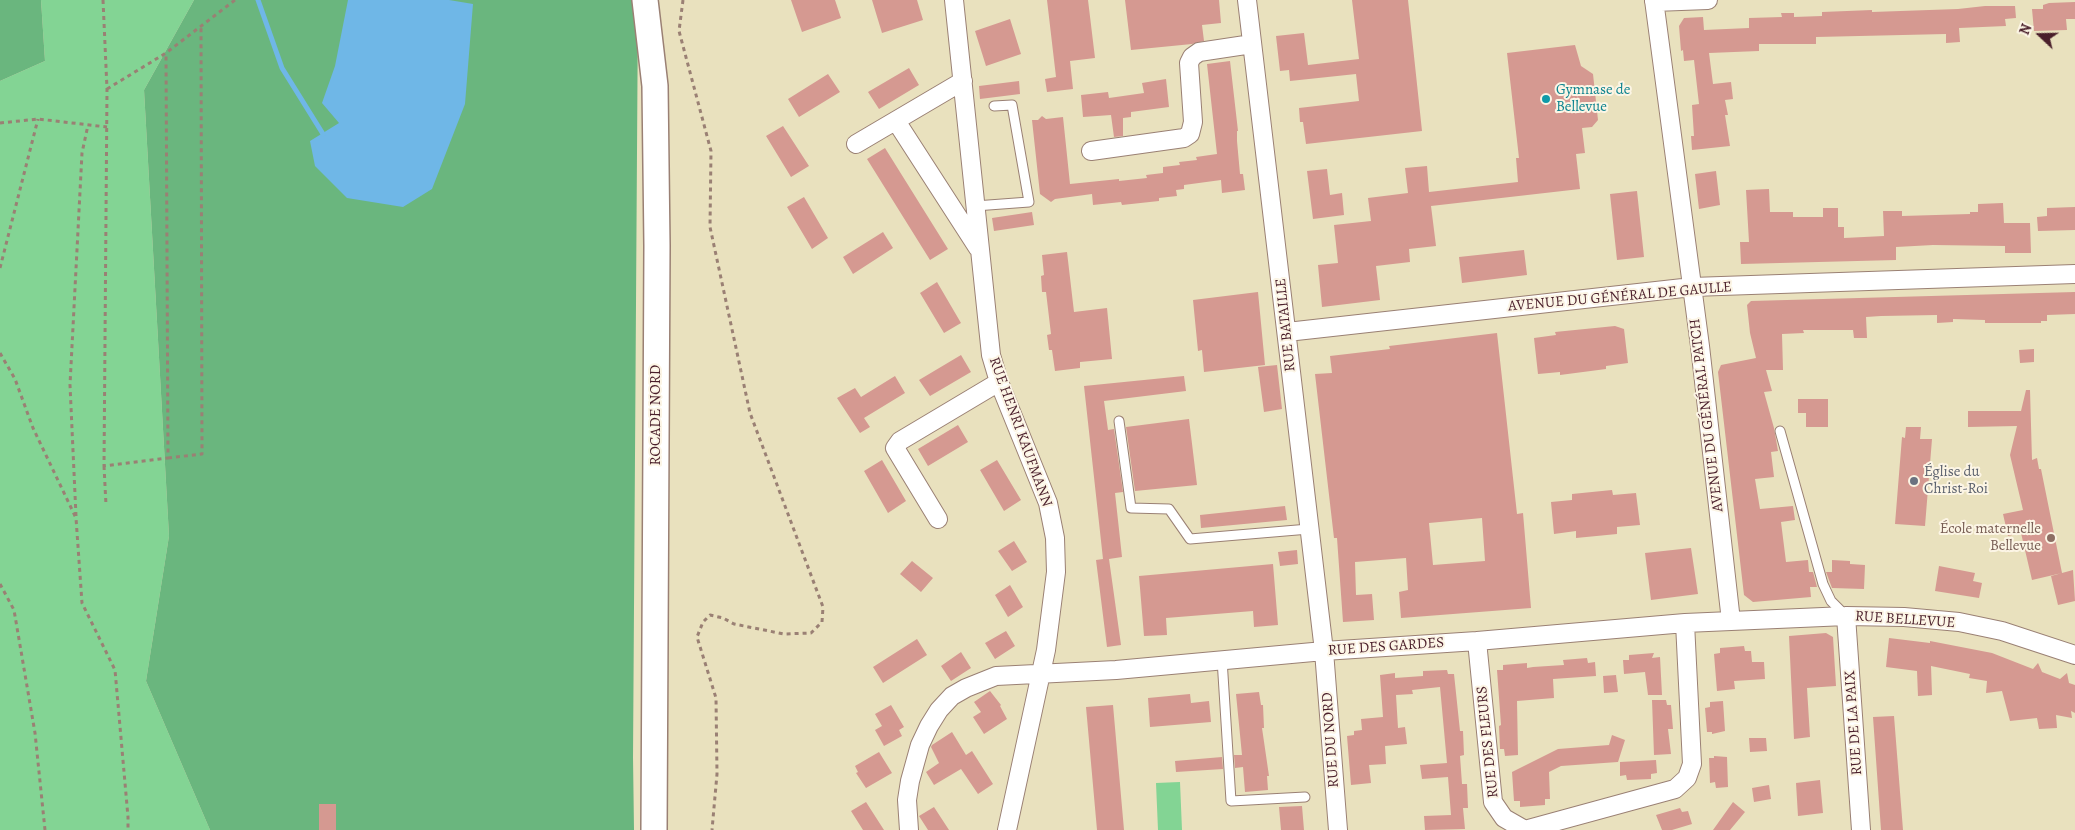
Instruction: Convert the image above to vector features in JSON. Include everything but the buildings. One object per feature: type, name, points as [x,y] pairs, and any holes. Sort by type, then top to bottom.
[{"type":"main road","name":"ROCADE NORD","points":[[645,0],[655,86],[657,246],[654,830]]},
{"type":"street","name":"RUE HENRI KAUFMANN","points":[[954,0],[991,356],[999,382],[1048,503],[1055,538],[1056,572],[1046,650],[1007,830]]},
{"type":"street","name":"RUE BATAILLE","points":[[1247,0],[1324,651]]},
{"type":"street","points":[[1654,1],[1708,0]]},
{"type":"street","name":"AVENUE DU GÉNÉRAL PATCH","points":[[1654,1],[1692,287],[1731,621]]},
{"type":"street","points":[[1091,151],[1184,138],[1190,134],[1193,122],[1189,63],[1192,57],[1199,52],[1252,44]]},
{"type":"street","points":[[856,144],[963,81]]},
{"type":"street","points":[[896,121],[980,251]]},
{"type":"street","name":"AVENUE DU GÉNÉRAL DE GAULLE","points":[[1287,332],[1692,287],[2075,274]]},
{"type":"street","points":[[938,519],[895,448],[900,440],[999,382]]},
{"type":"street","name":"RUE BELLEVUE","points":[[1731,621],[1846,616],[1904,617],[1959,622],[2002,631],[2075,655]]},
{"type":"street","name":"RUE DE LA PAIX","points":[[1846,616],[1861,830]]},
{"type":"street","name":"RUE DES GARDES","points":[[909,830],[907,800],[914,762],[920,746],[939,710],[952,696],[996,676],[1116,670],[1222,659],[1731,621]]},
{"type":"street","name":"RUE DES FLEURS","points":[[1477,641],[1493,802],[1504,818],[1525,830],[1675,789],[1687,778],[1692,764],[1685,624]]},
{"type":"street","name":"RUE DU NORD","points":[[1324,651],[1338,830]]},
{"type":"lane","points":[[975,206],[1029,202],[1012,105],[994,106]]},
{"type":"lane","points":[[1119,421],[1131,508],[1169,509],[1190,538],[1309,529]]},
{"type":"lane","points":[[1780,431],[1823,584],[1831,601],[1846,616]]},
{"type":"lane","points":[[1222,659],[1231,801],[1305,797]]},
{"type":"path","points":[[103,0],[108,89],[104,466],[106,505]]},
{"type":"path","points":[[108,89],[166,53],[235,0]]},
{"type":"path","points":[[683,0],[679,31],[711,151],[710,227],[750,413],[822,607],[822,622],[811,633],[784,634],[734,624],[710,615],[703,622],[697,637],[716,698],[717,774],[712,830]]},
{"type":"path","points":[[104,466],[202,454],[201,26]]},
{"type":"path","points":[[166,53],[168,458]]},
{"type":"path","points":[[0,123],[38,119],[107,127]]},
{"type":"path","points":[[0,268],[38,119]]},
{"type":"path","points":[[88,125],[82,153],[70,385],[76,518],[82,602],[115,670],[128,830]]},
{"type":"path","points":[[0,353],[15,379],[33,428],[76,518]]},
{"type":"path","points":[[0,584],[14,610],[35,733],[45,830]]},
{"type":"green space","points":[[0,0],[41,0],[45,61],[0,81]]},
{"type":"green space","points":[[41,0],[194,0],[144,90],[169,536],[146,681],[210,830],[0,830],[0,81],[45,61]]},
{"type":"green space","points":[[194,0],[638,0],[634,830],[210,830],[146,681],[169,536],[144,90]]},
{"type":"green space","points":[[1180,782],[1182,830],[1158,830],[1156,783]]},
{"type":"water","points":[[348,0],[449,0],[473,4],[465,104],[432,189],[403,207],[347,198],[315,166],[310,141],[339,123],[322,103],[335,66]]},
{"type":"waterway","points":[[258,0],[282,68],[323,134]]},
{"type":"place","name":"Gymnase de Bellevue","points":[[1546,99]]},
{"type":"place","name":"Église du Christ-Roi","points":[[1914,481]]},
{"type":"place","name":"École maternelle Bellevue","points":[[2051,538]]}]
